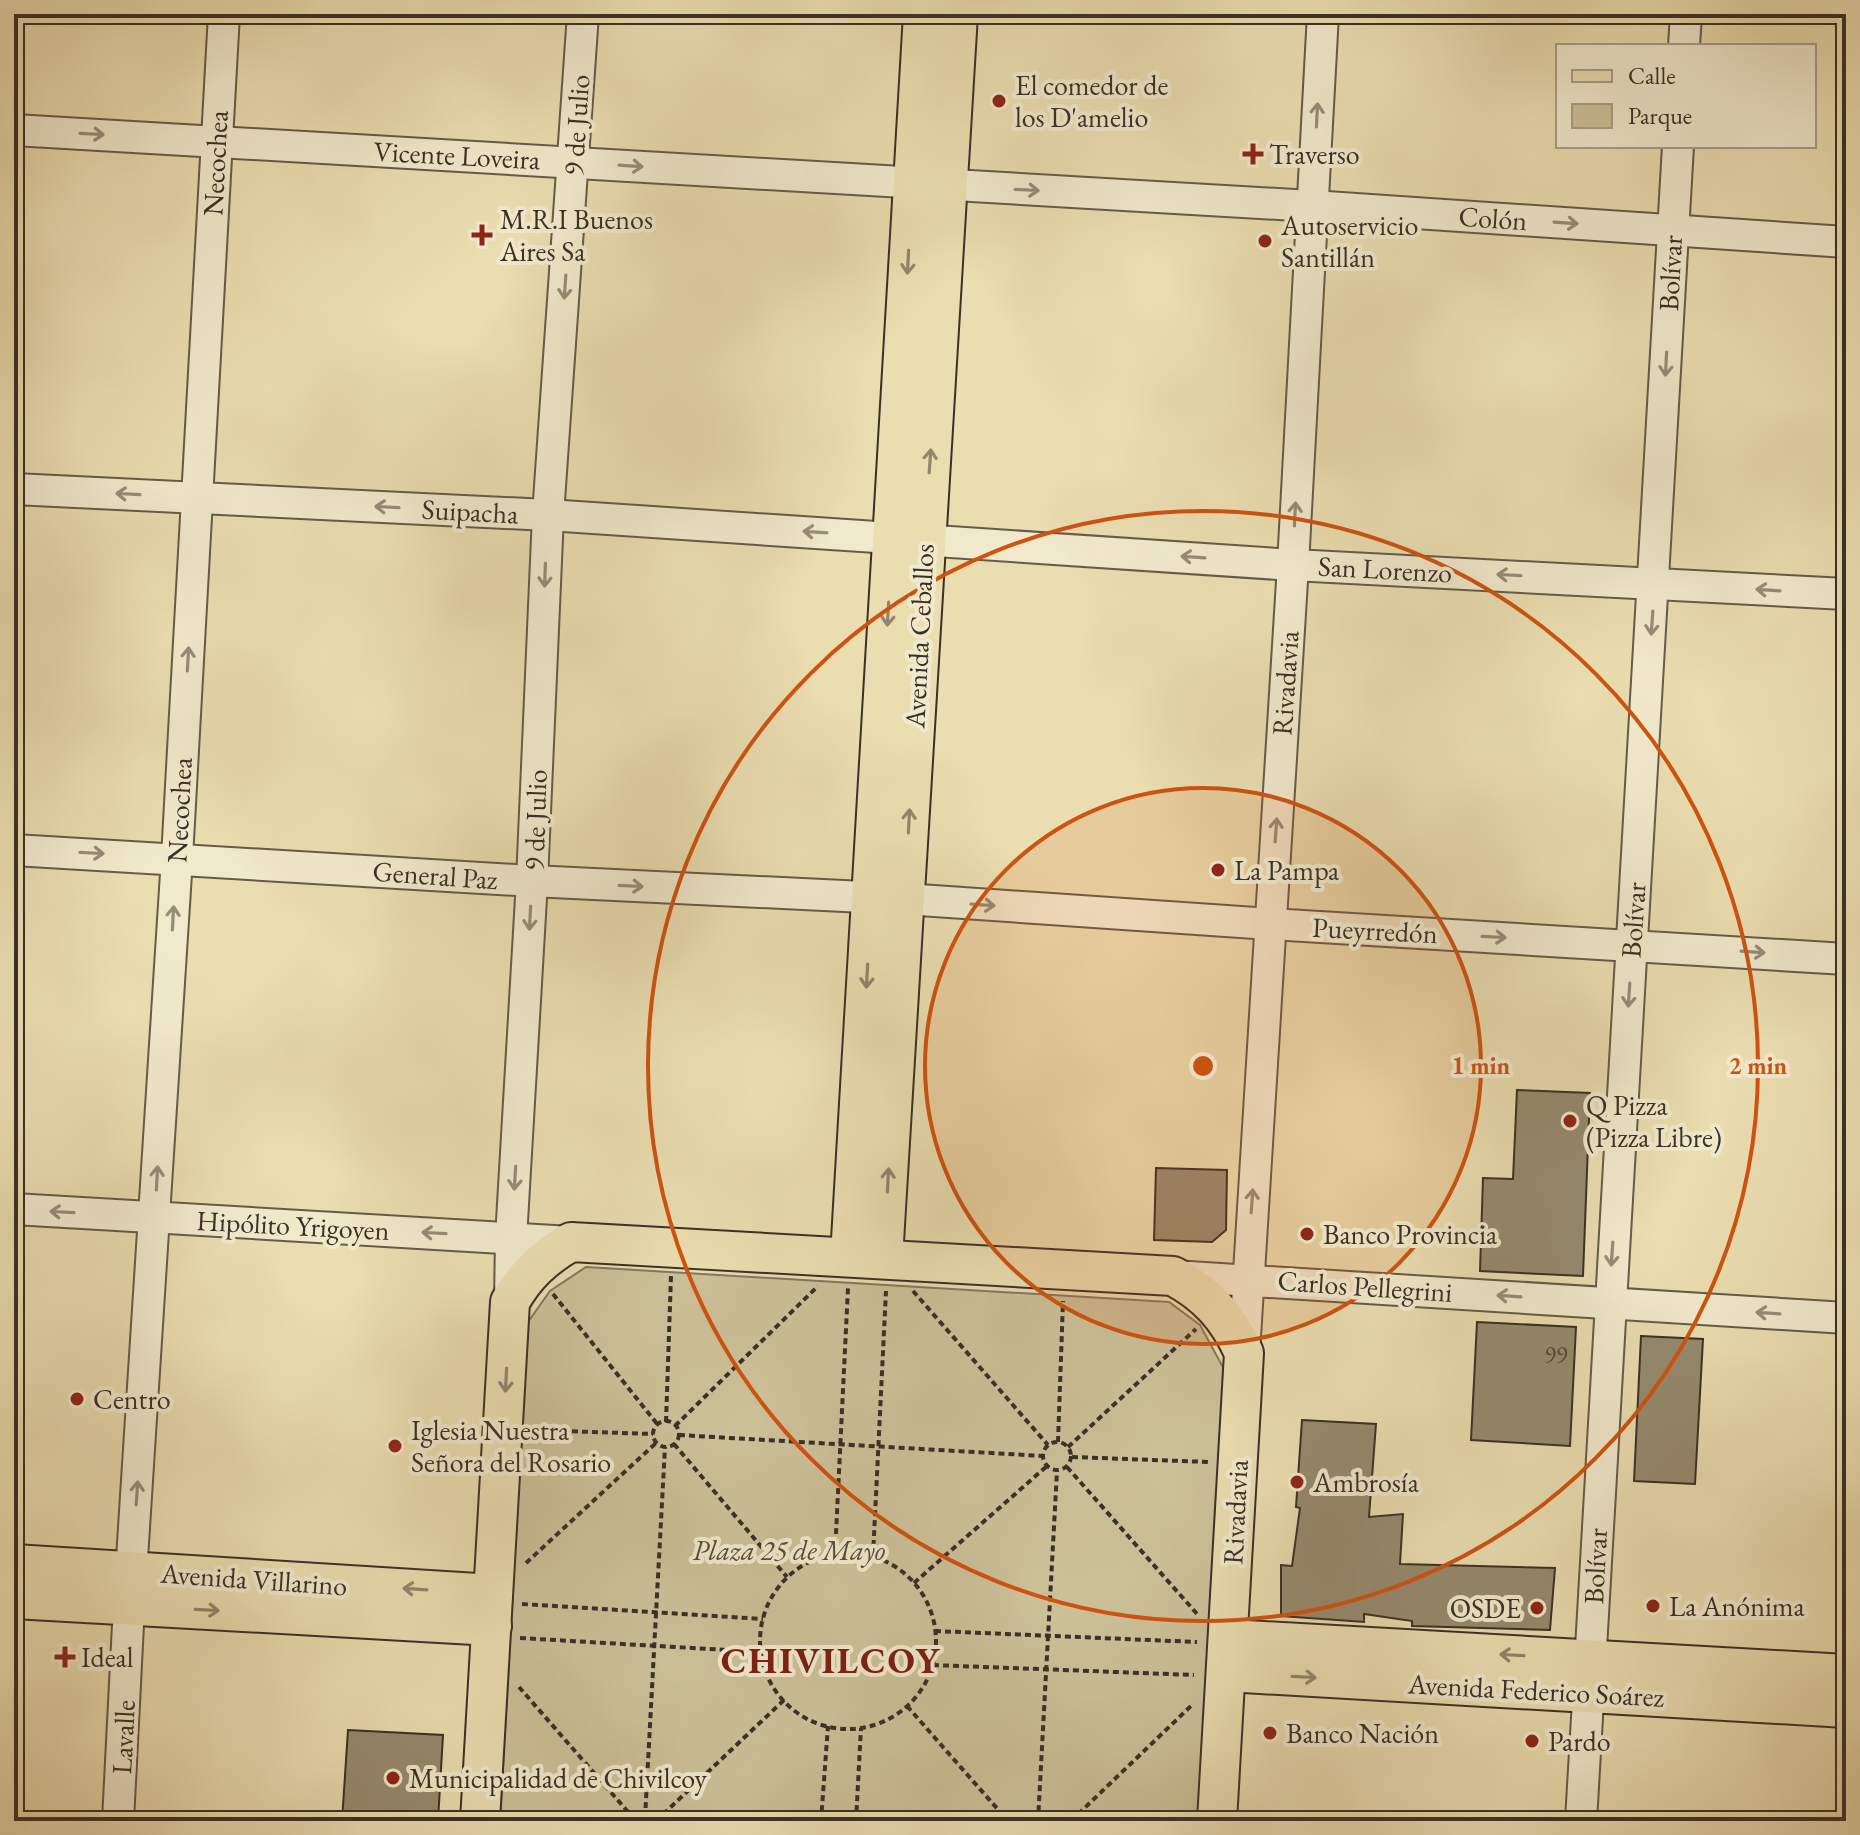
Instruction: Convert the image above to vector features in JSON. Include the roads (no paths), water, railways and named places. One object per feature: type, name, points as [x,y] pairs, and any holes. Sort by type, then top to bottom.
[{"type":"main road","name":"Avenida Ceballos","points":[[923,14],[931,185]]},
{"type":"main road","name":"Avenida Ceballos","points":[[873,1273],[888,898],[931,185],[958,14]]},
{"type":"main road","name":"Hipólito Yrigoyen","points":[[571,1242],[873,1273]]},
{"type":"main road","points":[[510,1302],[537,1265],[571,1242]]},
{"type":"main road","name":"Carlos Pellegrini","points":[[873,1273],[1173,1276]]},
{"type":"main road","points":[[1173,1276],[1189,1284],[1216,1307],[1244,1353]]},
{"type":"main road","name":"9 de Julio","points":[[480,1821],[507,1606],[510,1302]]},
{"type":"main road","name":"Rivadavia","points":[[1217,1821],[1209,1652],[1244,1353]]},
{"type":"main road","name":"Avenida Villarino","points":[[14,1564],[131,1588]]},
{"type":"main road","name":"Avenida Villarino","points":[[14,1599],[131,1588],[507,1606]]},
{"type":"main road","name":"Avenida Federico Soárez","points":[[1209,1652],[1589,1676],[1846,1708]]},
{"type":"main road","name":"Avenida Federico Soárez","points":[[1589,1676],[1846,1674]]},
{"type":"street","name":"Necochea","points":[[131,1588],[177,858],[224,14]]},
{"type":"street","name":"9 de Julio","points":[[510,1302],[548,515],[583,14]]},
{"type":"street","name":"Rivadavia","points":[[1244,1353],[1246,1279],[1293,565],[1323,14]]},
{"type":"street","points":[[1684,44],[1686,14]]},
{"type":"street","name":"Vicente Loveira","points":[[14,130],[931,185]]},
{"type":"street","name":"Bolívar","points":[[1581,1821],[1678,148]]},
{"type":"street","name":"Colón","points":[[931,185],[1312,206],[1846,242]]},
{"type":"street","name":"Suipacha","points":[[14,489],[548,515],[909,538]]},
{"type":"street","name":"San Lorenzo","points":[[909,538],[1293,565],[1846,594]]},
{"type":"street","name":"General Paz","points":[[14,850],[532,881],[888,898]]},
{"type":"street","name":"Pueyrredón","points":[[888,898],[1846,959]]},
{"type":"street","name":"Hipólito Yrigoyen","points":[[14,1209],[571,1242]]},
{"type":"street","name":"Carlos Pellegrini","points":[[1173,1276],[1846,1318]]},
{"type":"street","name":"Lavalle","points":[[118,1821],[131,1588]]},
{"type":"place","name":"El comedor de los D'amelio","points":[[999,101]]},
{"type":"place","name":"Traverso","points":[[1253,154]]},
{"type":"place","name":"M.R.I Buenos Aires Sa","points":[[482,235]]},
{"type":"place","name":"Autoservicio Santillán","points":[[1265,241]]},
{"type":"place","name":"La Pampa","points":[[1218,870]]},
{"type":"place","name":"Q Pizza (Pizza Libre)","points":[[1570,1121]]},
{"type":"place","name":"Banco Provincia","points":[[1307,1234]]},
{"type":"place","name":"Centro","points":[[77,1399]]},
{"type":"place","name":"Iglesia Nuestra Señora del Rosario","points":[[395,1446]]},
{"type":"place","name":"Ambrosía","points":[[1297,1482]]},
{"type":"place","name":"La Anónima","points":[[1653,1606]]},
{"type":"place","name":"OSDE","points":[[1537,1608]]},
{"type":"place","name":"Ideal","points":[[65,1657]]},
{"type":"place","name":"Banco Nación","points":[[1270,1733]]},
{"type":"place","name":"Pardo","points":[[1532,1741]]},
{"type":"place","name":"Municipalidad de Chivilcoy","points":[[393,1778]]},
{"type":"district","name":"CHIVILCOY","points":[[831,1660]]},
{"type":"park label","name":"Plaza 25 de Mayo","points":[[789,1550]]}]
